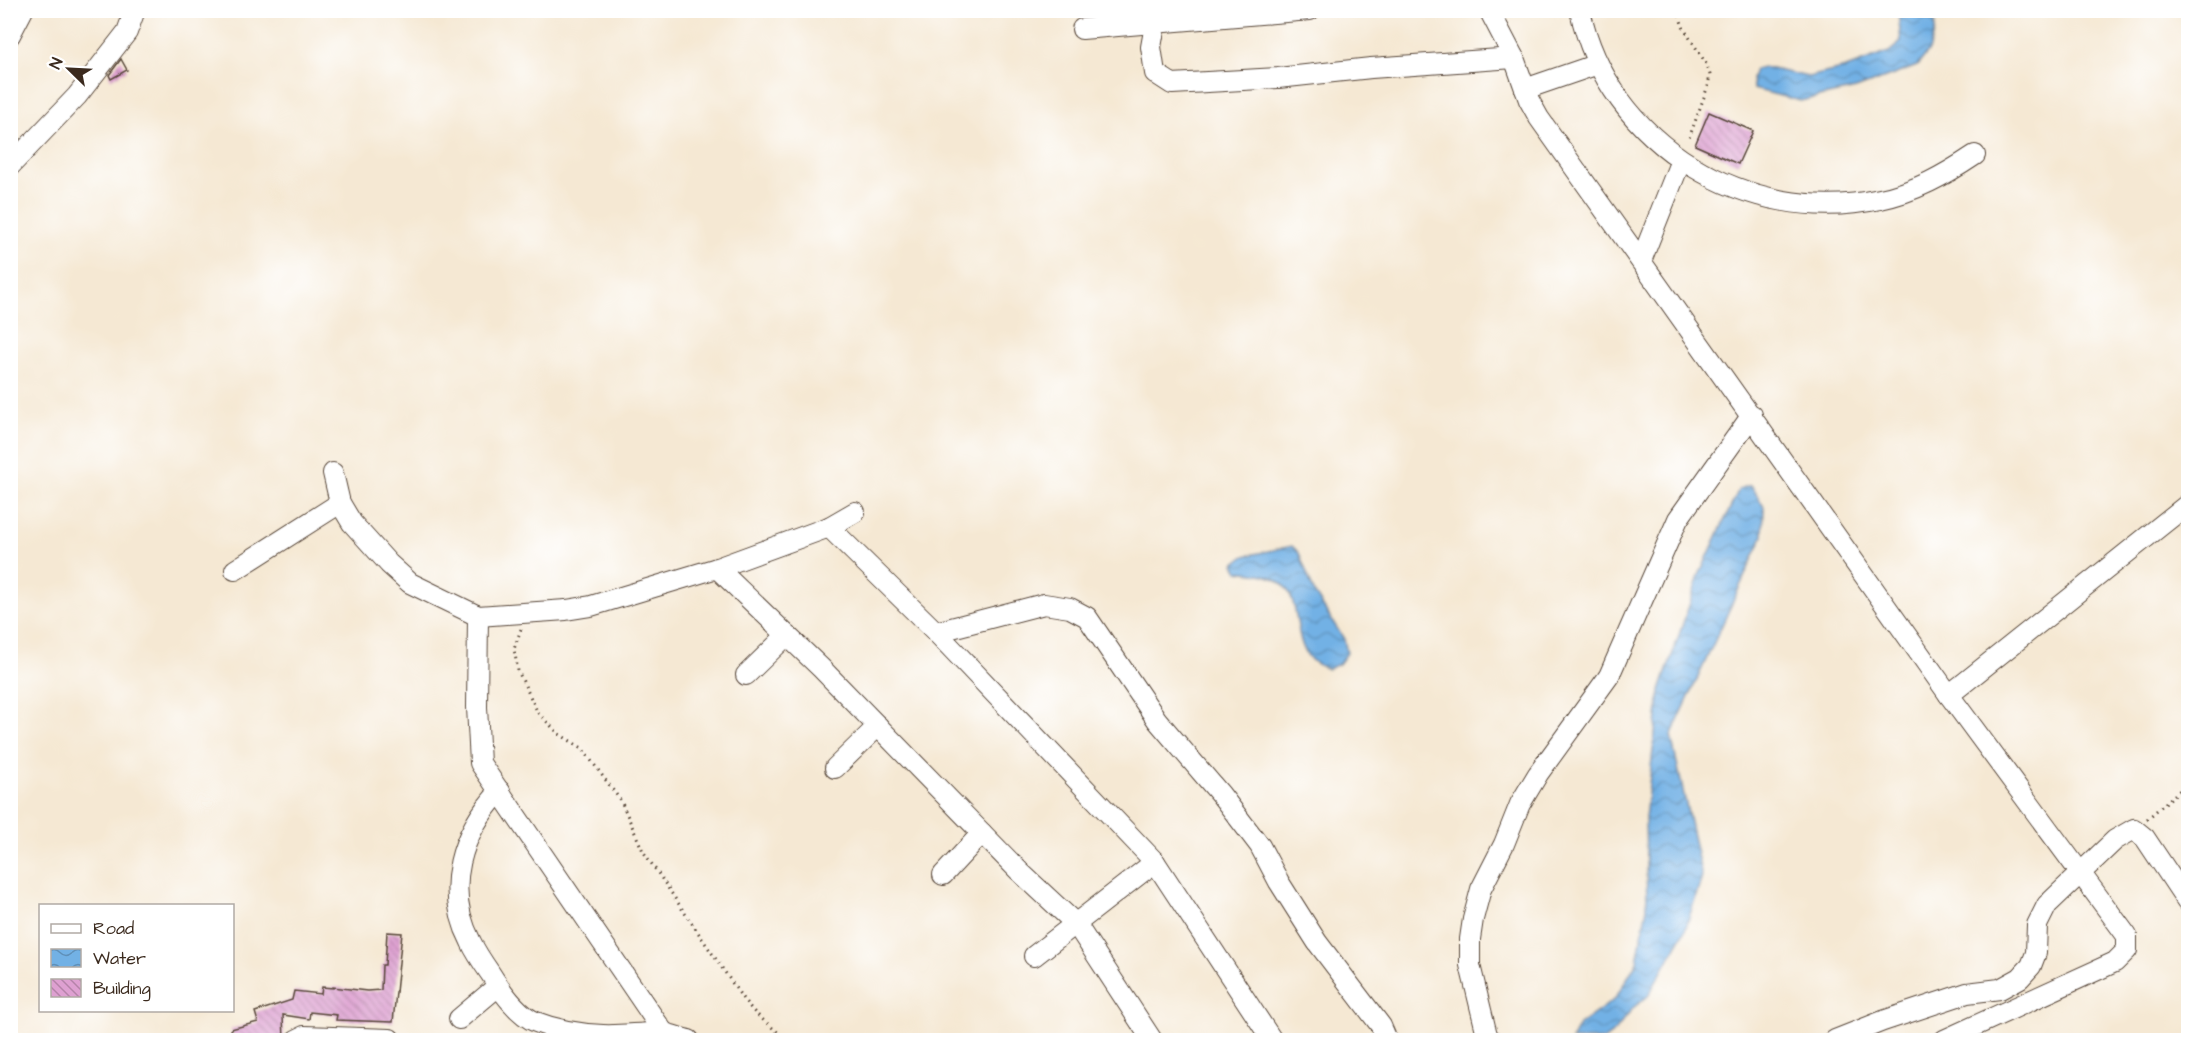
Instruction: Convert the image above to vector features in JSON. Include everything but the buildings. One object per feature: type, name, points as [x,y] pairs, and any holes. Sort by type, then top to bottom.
[{"type":"street","points":[[10,35],[23,10]]},
{"type":"street","points":[[10,166],[77,96],[127,32],[135,10]]},
{"type":"street","points":[[1082,29],[1154,18],[1310,10]]},
{"type":"street","points":[[1489,10],[1514,58],[1539,118],[1949,695],[2127,936],[2127,950],[2115,962],[1944,1041]]},
{"type":"street","points":[[1580,10],[1583,25],[1598,64],[1614,92],[1633,117],[1681,160],[1711,178],[1743,192],[1776,201],[1811,205],[1846,204],[1880,199],[1914,189],[1946,174],[1975,155]]},
{"type":"street","points":[[1154,18],[1151,47],[1155,73],[1172,84],[1278,78],[1371,68],[1514,58]]},
{"type":"street","points":[[1525,89],[1598,64]]},
{"type":"street","points":[[1641,261],[1681,160]]},
{"type":"street","points":[[1491,1041],[1487,1035],[1470,965],[1473,919],[1482,889],[1520,804],[1609,676],[1678,519],[1752,416]]},
{"type":"street","points":[[333,473],[340,503],[352,523],[389,564],[410,582],[478,616],[591,606],[717,568],[829,527],[855,512]]},
{"type":"street","points":[[235,570],[340,503]]},
{"type":"street","points":[[1949,695],[2188,504]]},
{"type":"street","points":[[829,527],[936,632],[1155,862],[1272,1041]]},
{"type":"street","points":[[717,568],[878,726],[1019,871],[1076,924],[1151,1040]]},
{"type":"street","points":[[936,632],[1044,604],[1070,608],[1087,617],[1157,720],[1221,795],[1260,846],[1279,882],[1317,942],[1381,1026],[1387,1041]]},
{"type":"street","points":[[478,616],[477,707],[480,762],[664,1033]]},
{"type":"street","points":[[746,675],[787,635]]},
{"type":"street","points":[[835,768],[878,726]]},
{"type":"street","points":[[500,791],[475,824],[460,855],[457,889],[460,910],[470,940],[498,986],[511,1003],[534,1022],[603,1035],[664,1033],[689,1041]]},
{"type":"street","points":[[1835,1041],[1883,1021],[1967,993],[2001,988],[2020,978],[2031,966],[2036,953],[2037,925],[2047,905],[2115,840],[2134,829],[2145,838],[2188,901]]},
{"type":"street","points":[[943,875],[982,833]]},
{"type":"street","points":[[1034,956],[1155,862]]},
{"type":"street","points":[[459,1019],[498,986]]},
{"type":"street","points":[[296,1041],[304,1036],[390,1039]]},
{"type":"path","points":[[1677,10],[1684,29],[1707,65],[1710,75],[1681,160]]},
{"type":"path","points":[[529,611],[514,649],[518,671],[538,713],[559,734],[582,748],[621,801],[643,851],[743,999],[755,1013],[787,1041]]},
{"type":"path","points":[[2134,829],[2188,783]]},
{"type":"water","points":[[1898,11],[1934,11],[1935,30],[1929,51],[1917,66],[1856,89],[1800,101],[1753,89],[1752,79],[1755,69],[1763,67],[1808,77],[1846,68],[1889,52],[1901,42]]},
{"type":"water","points":[[1751,485],[1764,507],[1763,536],[1671,736],[1702,877],[1685,930],[1648,996],[1634,1007],[1615,1031],[1603,1040],[1571,1040],[1579,1025],[1615,999],[1637,962],[1647,907],[1645,818],[1660,691],[1700,573],[1739,489]]},
{"type":"water","points":[[1292,546],[1299,553],[1315,594],[1344,639],[1347,653],[1339,664],[1328,669],[1315,663],[1307,654],[1302,643],[1290,593],[1282,584],[1271,577],[1238,571],[1234,564],[1245,556]]}]
